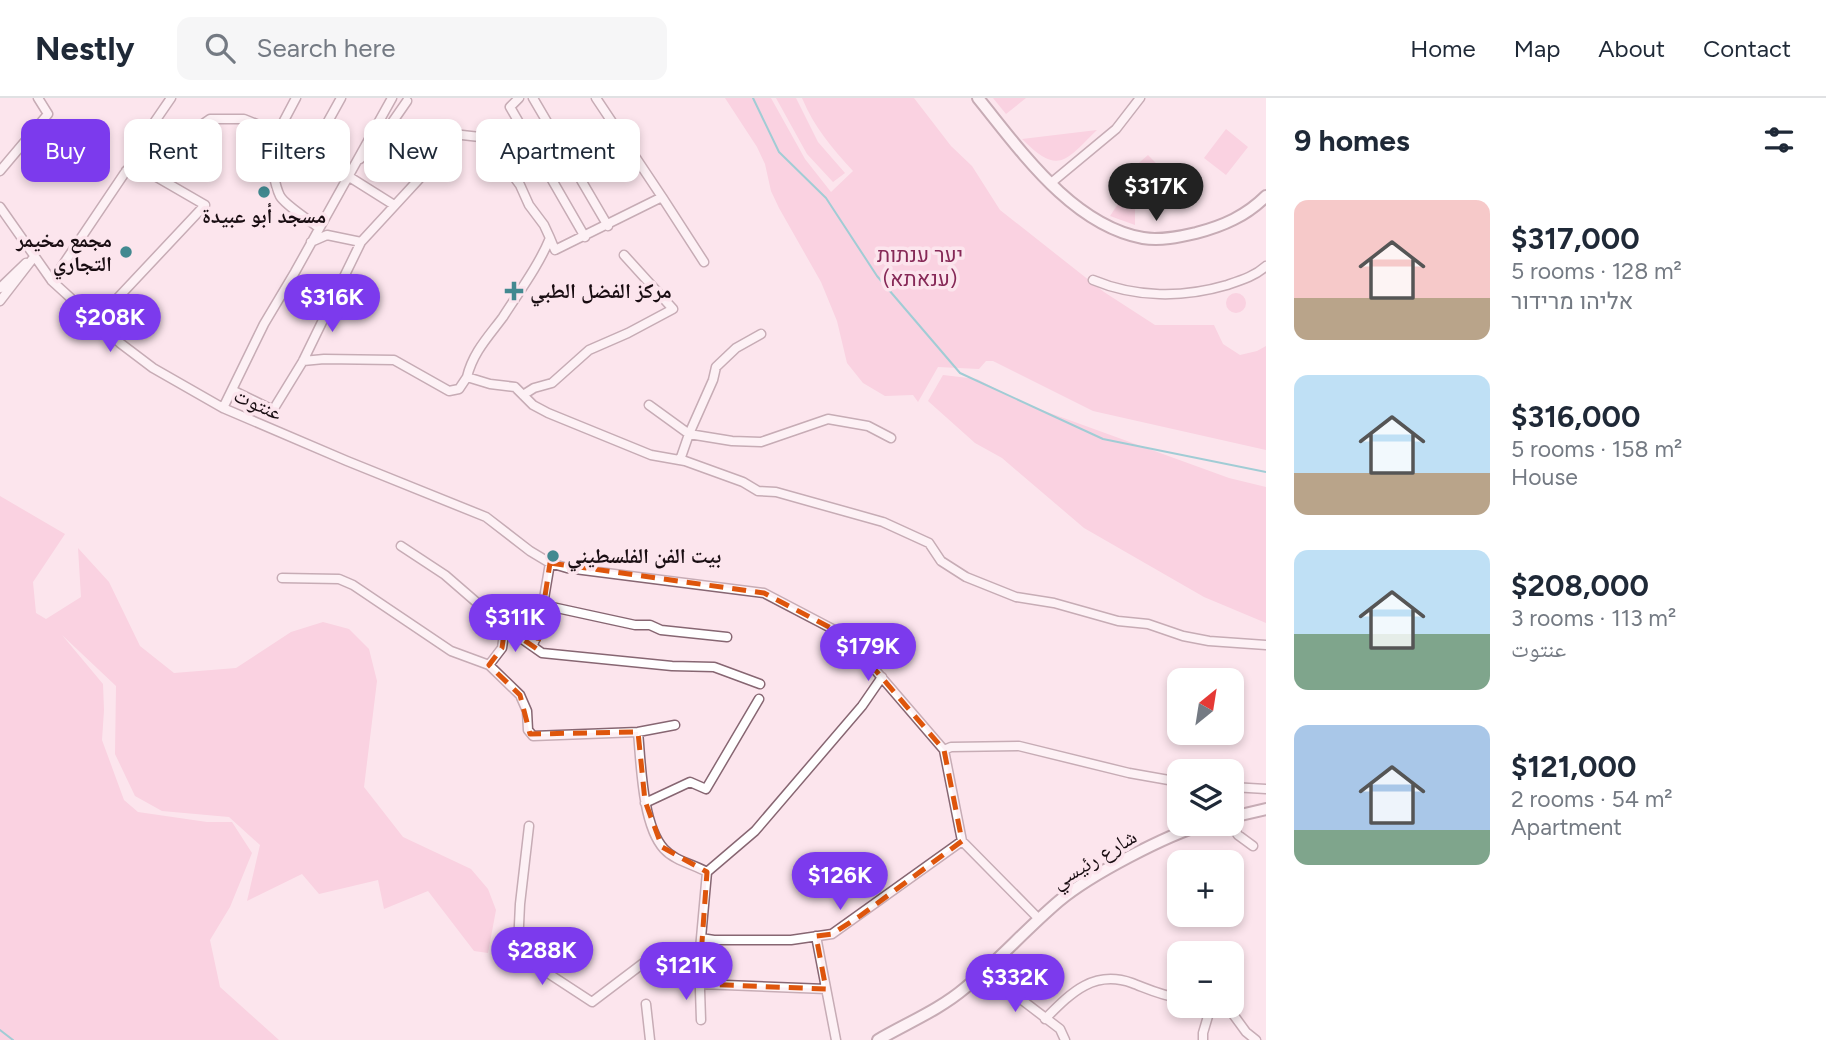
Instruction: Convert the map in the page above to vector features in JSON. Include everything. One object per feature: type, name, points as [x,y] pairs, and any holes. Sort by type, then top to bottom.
[{"type":"street","points":[[0,171],[48,114],[38,98]]},
{"type":"street","points":[[157,119],[171,98]]},
{"type":"street","points":[[281,119],[296,98]]},
{"type":"street","points":[[329,119],[341,98]]},
{"type":"street","points":[[350,170],[392,98]]},
{"type":"street","points":[[519,98],[510,107],[585,237]]},
{"type":"street","points":[[533,98],[608,226]]},
{"type":"street","points":[[596,98],[704,262]]},
{"type":"street","points":[[978,98],[1070,202],[1097,220],[1127,233],[1155,239],[1191,234],[1228,222],[1266,196]]},
{"type":"street","points":[[1051,183],[1116,129],[1140,98]]},
{"type":"street","points":[[350,171],[382,137],[407,101]]},
{"type":"street","points":[[232,390],[273,410],[303,361],[361,242],[432,165],[453,134],[480,136],[494,150],[544,225],[555,250],[662,197]]},
{"type":"street","points":[[350,173],[394,205]]},
{"type":"street","points":[[52,281],[124,176]]},
{"type":"street","points":[[97,320],[205,205],[165,182]]},
{"type":"street","points":[[276,182],[281,197],[319,228]]},
{"type":"street","points":[[223,408],[264,324],[344,182]]},
{"type":"street","name":"عنتوت","points":[[0,207],[52,281],[120,343],[153,368],[223,408],[486,517],[550,564]]},
{"type":"street","points":[[312,242],[327,235],[361,242]]},
{"type":"street","points":[[303,361],[394,360],[449,391],[459,389],[483,341],[502,318],[545,251],[550,238]]},
{"type":"street","points":[[523,395],[534,388],[552,383],[589,350],[673,309],[624,255]]},
{"type":"street","points":[[0,288],[34,257]]},
{"type":"street","points":[[0,301],[34,257]]},
{"type":"street","points":[[1093,280],[1131,292],[1186,293],[1246,279],[1266,265]]},
{"type":"street","points":[[680,460],[716,367],[736,348],[761,334]]},
{"type":"street","points":[[467,377],[515,387],[533,405],[571,424],[651,456],[680,460],[758,491],[776,492],[856,512],[895,527],[929,543],[941,561],[966,577],[1016,597],[1054,603],[1118,621],[1147,624],[1183,636],[1266,645]]},
{"type":"street","points":[[649,405],[690,434],[732,441],[761,442],[828,419],[868,426],[891,438]]},
{"type":"street","points":[[401,546],[445,575],[532,646],[549,655],[714,667],[761,684]]},
{"type":"street","points":[[532,646],[538,635],[550,564],[764,593],[846,636],[944,750],[962,841],[1039,919]]},
{"type":"street","points":[[282,578],[339,579],[353,585],[451,651],[489,665],[520,695],[527,711],[528,730],[533,736],[638,732],[675,725]]},
{"type":"street","points":[[543,605],[635,625],[650,625],[661,630],[727,637]]},
{"type":"street","points":[[489,665],[502,649],[505,626]]},
{"type":"street","points":[[701,1020],[699,960],[707,872],[755,831],[862,706],[882,677]]},
{"type":"street","points":[[645,803],[690,782],[706,789],[759,699]]},
{"type":"street","points":[[638,732],[645,803],[662,847],[675,858],[707,872]]},
{"type":"street","points":[[944,750],[951,747],[1019,746],[1167,780]]},
{"type":"street","points":[[1244,788],[1266,789]]},
{"type":"street","points":[[1244,814],[1266,809]]},
{"type":"street","points":[[529,826],[518,946],[540,968],[592,1002],[654,956],[699,960]]},
{"type":"street","name":"شارع رئيسي","points":[[878,1040],[947,1002],[1061,899],[1175,836]]},
{"type":"street","points":[[1239,836],[1252,846]]},
{"type":"street","points":[[701,938],[791,940],[832,934],[962,841]]},
{"type":"street","points":[[816,936],[836,1040]]},
{"type":"street","points":[[984,971],[1059,1029],[1065,1040]]},
{"type":"street","points":[[1045,1019],[1072,992],[1084,985],[1107,979],[1128,982],[1167,997]]},
{"type":"street","points":[[699,984],[826,989]]},
{"type":"street","points":[[646,1004],[650,1040]]},
{"type":"street","points":[[1203,1040],[1207,1018]]},
{"type":"street","points":[[1235,1018],[1245,1032],[1256,1040]]},
{"type":"highlighted area","points":[[550,563],[764,593],[846,636],[932,734],[944,750],[962,841],[860,916],[832,934],[816,936],[826,989],[699,984],[707,872],[662,847],[645,801],[638,732],[530,734],[520,695],[489,665],[502,648],[505,627],[537,649]]},
{"type":"green space","name":"יער ענתות (ענאתא)","points":[[725,98],[771,98],[805,159],[831,192],[853,171],[824,137],[802,98],[914,98],[951,146],[972,166],[1000,210],[1104,292],[1155,325],[1214,325],[1223,344],[1240,355],[1266,346],[1266,450],[1093,411],[993,361],[986,361],[979,369],[938,367],[918,402],[913,395],[885,396],[863,383],[847,363],[837,321],[821,282],[779,208],[757,147]]},
{"type":"green space","points":[[776,98],[796,98],[818,142],[845,173],[833,182],[807,154]]},
{"type":"green space","points":[[993,98],[1026,98],[1006,114]]},
{"type":"green space","points":[[1226,129],[1248,147],[1226,175],[1204,158]]},
{"type":"green space","points":[[1097,130],[1069,156],[1054,161],[1045,158],[1022,139]]},
{"type":"green space","points":[[1148,155],[1190,198],[1135,199],[1135,225],[1110,216],[1122,198],[1110,188]]},
{"type":"green space","points":[[1236,293],[1243,296],[1246,303],[1243,310],[1236,313],[1229,310],[1226,303],[1229,296]]},
{"type":"green space","points":[[943,375],[977,379],[1025,404],[1229,478],[1266,487],[1266,623],[1204,597],[1084,528],[1002,458],[975,443],[928,401]]},
{"type":"green space","points":[[0,496],[65,534],[33,582],[36,613],[46,619],[81,597],[78,548],[109,582],[140,646],[174,673],[236,668],[291,632],[323,622],[349,629],[369,649],[377,681],[364,787],[403,837],[471,869],[488,889],[496,910],[488,953],[474,951],[428,891],[384,909],[378,880],[319,894],[302,874],[247,901],[260,845],[229,817],[162,811],[135,796],[115,754],[116,686],[62,635],[103,684],[102,740],[124,800],[138,812],[207,822],[232,822],[252,853],[230,907],[210,940],[220,987],[279,1040],[0,1040]]},
{"type":"waterway","points":[[753,98],[779,152],[826,198],[877,276],[960,373],[1103,439],[1266,472]]},
{"type":"waterway","points":[[0,1030],[13,1040]]},
{"type":"place","name":"مسجد أبو عبيدة","points":[[264,192]]},
{"type":"place","name":"مجمع مخيمر التجاري","points":[[126,252]]},
{"type":"place","name":"مركز الفضل الطبي","points":[[514,291]]},
{"type":"place","name":"بيت الفن الفلسطيني","points":[[553,556]]}]
